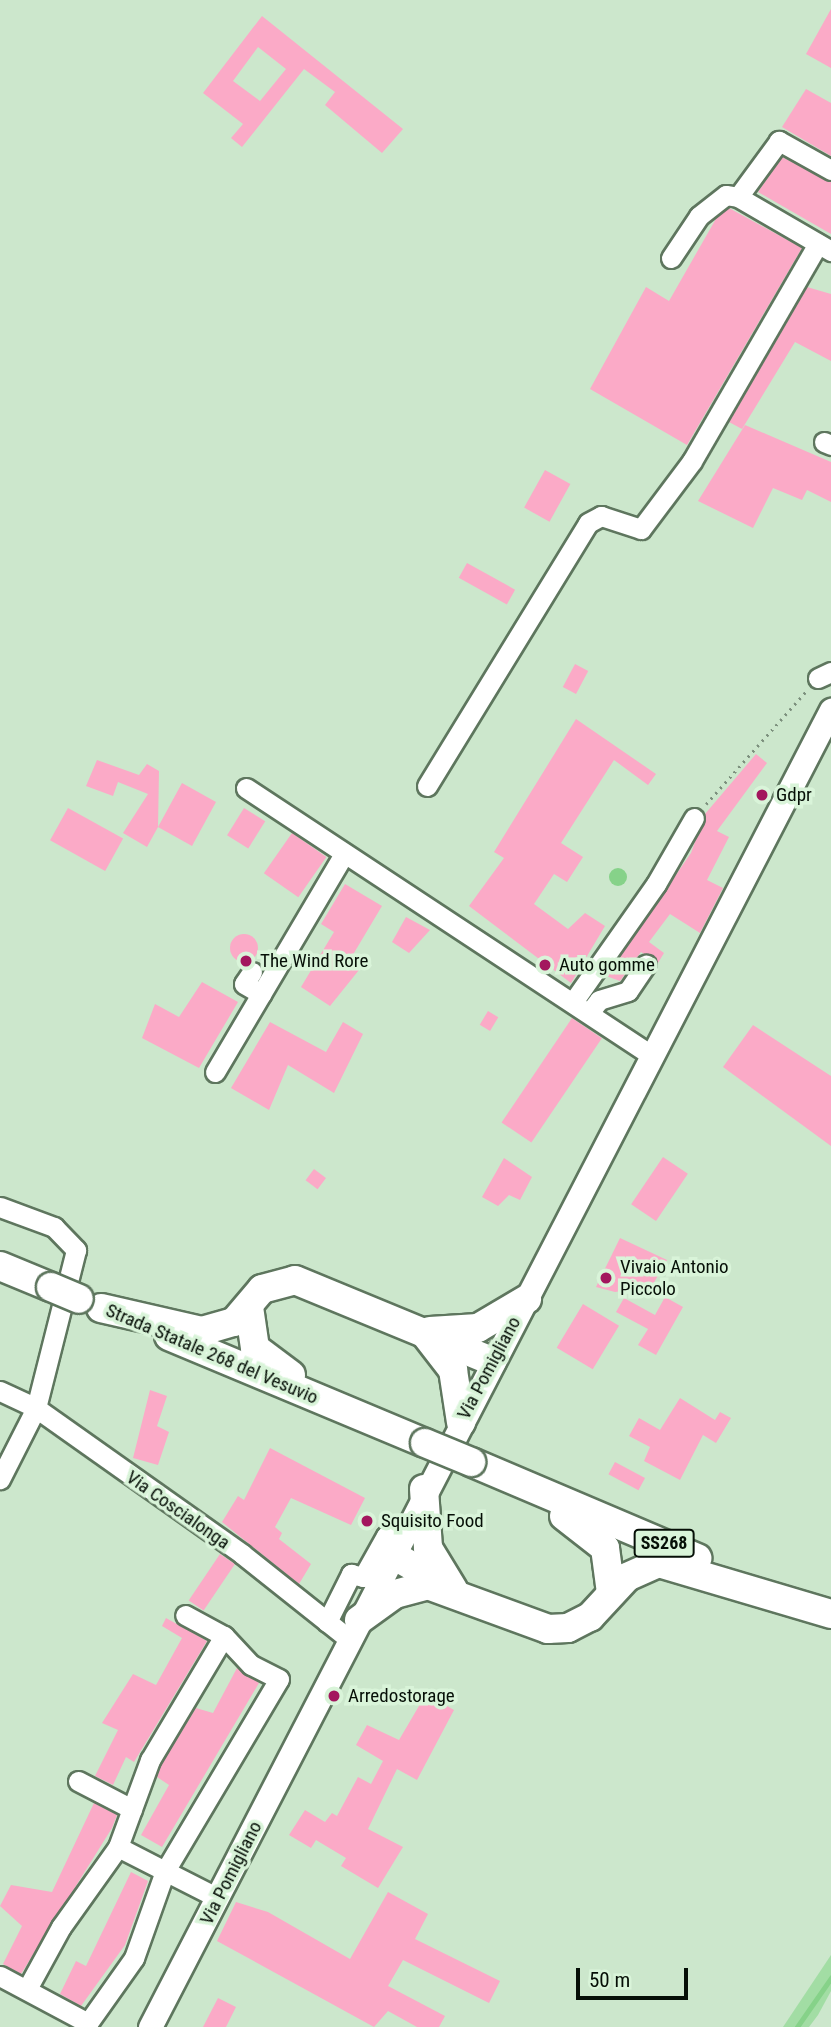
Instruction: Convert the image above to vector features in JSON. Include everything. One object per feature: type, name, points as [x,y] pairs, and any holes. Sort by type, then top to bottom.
[{"type":"highway","name":"Strada Statale 268 del Vesuvio","points":[[0,1266],[483,1468]]},
{"type":"highway","name":"SS268","points":[[90,1304],[202,1331],[234,1322],[262,1289],[295,1280],[492,1361]]},
{"type":"highway","points":[[421,1330],[478,1328],[527,1299]]},
{"type":"highway","points":[[248,1307],[252,1340],[267,1359],[370,1420]]},
{"type":"highway","points":[[421,1330],[453,1370],[461,1422]]},
{"type":"highway","name":"SS268","points":[[483,1468],[597,1539],[609,1559],[611,1593]]},
{"type":"highway","name":"SS268","points":[[483,1468],[831,1614]]},
{"type":"highway","points":[[424,1489],[428,1548],[453,1589]]},
{"type":"highway","name":"SS268","points":[[396,1549],[453,1589],[548,1629],[590,1617],[611,1593],[642,1568],[672,1563],[831,1614]]},
{"type":"highway","points":[[354,1629],[406,1590],[453,1589]]},
{"type":"main road","name":"Via Pomigliano","points":[[150,2027],[396,1549],[424,1489],[527,1299],[831,710]]},
{"type":"street","points":[[738,197],[779,141],[831,170]]},
{"type":"street","points":[[427,786],[588,523],[601,516],[641,529],[692,461],[825,247],[738,197],[726,195],[699,216],[671,258]]},
{"type":"street","points":[[246,788],[342,857],[543,973],[572,1002],[652,1056]]},
{"type":"street","points":[[572,1002],[656,884],[694,818]]},
{"type":"street","points":[[215,1072],[342,857]]},
{"type":"street","points":[[589,1013],[598,1000],[628,991],[646,964]]},
{"type":"street","points":[[252,972],[244,984],[261,995]]},
{"type":"street","points":[[0,1207],[54,1227],[76,1250],[36,1408],[0,1479]]},
{"type":"street","name":"Via Coscialonga","points":[[0,1391],[36,1408],[327,1622],[354,1629]]},
{"type":"street","points":[[327,1622],[351,1574],[363,1577],[386,1536],[396,1549]]},
{"type":"street","points":[[0,1976],[88,2023],[134,1958],[165,1871],[279,1679],[251,1665],[224,1636],[185,1615]]},
{"type":"street","points":[[27,1989],[61,1927],[118,1847],[150,1760],[224,1636]]},
{"type":"street","points":[[78,1781],[132,1809]]},
{"type":"street","points":[[118,1847],[218,1898]]},
{"type":"path","points":[[694,818],[825,675]]},
{"type":"shaded area","points":[[614,868],[622,868],[627,877],[625,884],[614,886],[609,881],[609,873]]},
{"type":"shaded area","points":[[831,1955],[831,1991],[818,2015],[809,2027],[783,2027]]},
{"type":"building","points":[[831,9],[831,68],[806,54]]},
{"type":"building","points":[[262,16],[403,129],[382,153],[325,105],[335,92],[304,69],[242,147],[231,138],[243,124],[203,93]],"holes":[[[258,47],[286,69],[260,101],[233,81]]]},
{"type":"building","points":[[806,89],[831,103],[831,156],[782,127]]},
{"type":"building","points":[[782,157],[831,182],[831,234],[758,192]]},
{"type":"building","points":[[729,208],[802,248],[687,445],[590,389],[646,287],[669,301],[717,217]]},
{"type":"building","points":[[807,287],[831,294],[831,361],[795,342],[742,429],[729,422]]},
{"type":"building","points":[[745,425],[831,462],[831,502],[807,490],[802,500],[773,488],[753,528],[698,501]]},
{"type":"building","points":[[545,470],[570,484],[550,522],[524,508]]},
{"type":"building","points":[[467,563],[515,590],[507,605],[459,578]]},
{"type":"building","points":[[575,664],[588,671],[576,694],[563,687]]},
{"type":"building","points":[[576,719],[656,774],[648,785],[614,760],[561,843],[583,857],[567,882],[554,874],[534,904],[568,929],[585,913],[605,926],[571,983],[469,906],[504,858],[494,852]]},
{"type":"building","points":[[756,754],[767,763],[717,831],[729,837],[707,880],[723,888],[700,933],[670,914],[649,942],[664,953],[658,963],[641,952],[620,981],[606,976],[691,853],[705,814]]},
{"type":"building","points":[[97,760],[139,775],[147,764],[159,771],[158,827],[147,847],[123,833],[148,794],[118,782],[113,796],[86,786]]},
{"type":"building","points":[[182,783],[216,802],[192,846],[158,827]]},
{"type":"building","points":[[68,808],[123,839],[105,871],[50,840]]},
{"type":"building","points":[[244,808],[265,821],[248,848],[227,835]]},
{"type":"building","points":[[292,833],[326,857],[298,897],[264,873]]},
{"type":"building","points":[[345,884],[382,906],[348,963],[359,970],[330,1006],[301,987],[334,932],[321,924]]},
{"type":"building","points":[[406,917],[430,930],[409,953],[392,942]]},
{"type":"building","points":[[244,934],[254,938],[258,948],[254,958],[244,962],[234,958],[230,948],[234,938]]},
{"type":"building","points":[[202,982],[238,1002],[199,1068],[142,1038],[155,1004],[179,1017]]},
{"type":"building","points":[[488,1011],[498,1017],[490,1031],[480,1025]]},
{"type":"building","points":[[572,1018],[602,1038],[531,1143],[502,1122]]},
{"type":"building","points":[[270,1022],[326,1052],[343,1022],[363,1034],[334,1093],[288,1065],[269,1110],[231,1088]]},
{"type":"building","points":[[753,1025],[831,1076],[831,1146],[723,1067]]},
{"type":"building","points":[[663,1157],[688,1174],[656,1221],[631,1204]]},
{"type":"building","points":[[504,1158],[532,1177],[520,1200],[509,1195],[498,1206],[482,1197]]},
{"type":"building","points":[[314,1169],[326,1178],[318,1189],[306,1180]]},
{"type":"building","points":[[620,1238],[667,1260],[652,1286],[615,1292],[596,1287]]},
{"type":"building","points":[[665,1297],[683,1307],[656,1355],[638,1345],[648,1329],[616,1312],[624,1298],[655,1315]]},
{"type":"building","points":[[583,1304],[619,1326],[593,1369],[557,1348]]},
{"type":"building","points":[[150,1390],[167,1396],[157,1426],[169,1432],[158,1465],[133,1458]]},
{"type":"building","points":[[680,1398],[715,1420],[720,1412],[731,1418],[716,1443],[703,1435],[680,1480],[644,1461],[650,1447],[629,1436],[639,1418],[660,1430]]},
{"type":"building","points":[[270,1448],[365,1498],[351,1525],[291,1498],[275,1527],[282,1533],[279,1539],[311,1564],[299,1584],[222,1522],[238,1496],[244,1500]]},
{"type":"building","points":[[615,1462],[645,1478],[638,1490],[608,1474]]},
{"type":"building","points":[[220,1554],[235,1564],[204,1610],[189,1600]]},
{"type":"building","points":[[166,1618],[207,1641],[134,1762],[126,1757],[113,1785],[95,1776],[118,1730],[102,1723],[133,1674],[156,1685],[182,1638],[162,1626]]},
{"type":"building","points":[[237,1668],[259,1683],[162,1847],[141,1835],[169,1785],[157,1777],[161,1765],[196,1708],[213,1713]]},
{"type":"building","points":[[426,1694],[454,1710],[417,1780],[397,1769],[368,1829],[403,1847],[378,1888],[341,1866],[346,1858],[316,1840],[311,1848],[289,1835],[305,1810],[325,1822],[332,1813],[337,1816],[358,1777],[371,1784],[383,1761],[356,1745],[367,1725],[399,1740]]},
{"type":"building","points":[[94,1803],[117,1815],[112,1828],[21,1974],[3,1964],[22,1926],[0,1906],[11,1885],[52,1892]]},
{"type":"building","points":[[131,1872],[148,1881],[125,1945],[81,2006],[60,1994],[76,1961],[86,1966]]},
{"type":"building","points":[[388,1892],[428,1914],[415,1939],[500,1981],[489,2003],[403,1960],[388,1986],[445,2016],[439,2027],[417,2027],[388,2011],[374,2027],[217,1941],[236,1902],[268,1912],[350,1959]]},
{"type":"building","points":[[218,1998],[236,2007],[226,2027],[203,2027]]},
{"type":"waterway","points":[[797,2027],[831,1978]]},
{"type":"place","name":"Gdpr","points":[[762,795]]},
{"type":"place","name":"The Wind Rore","points":[[246,961]]},
{"type":"place","name":"Auto gomme","points":[[545,965]]},
{"type":"place","name":"Vivaio Antonio Piccolo","points":[[606,1278]]},
{"type":"place","name":"Squisito Food","points":[[367,1521]]},
{"type":"place","name":"Arredostorage","points":[[334,1696]]}]
